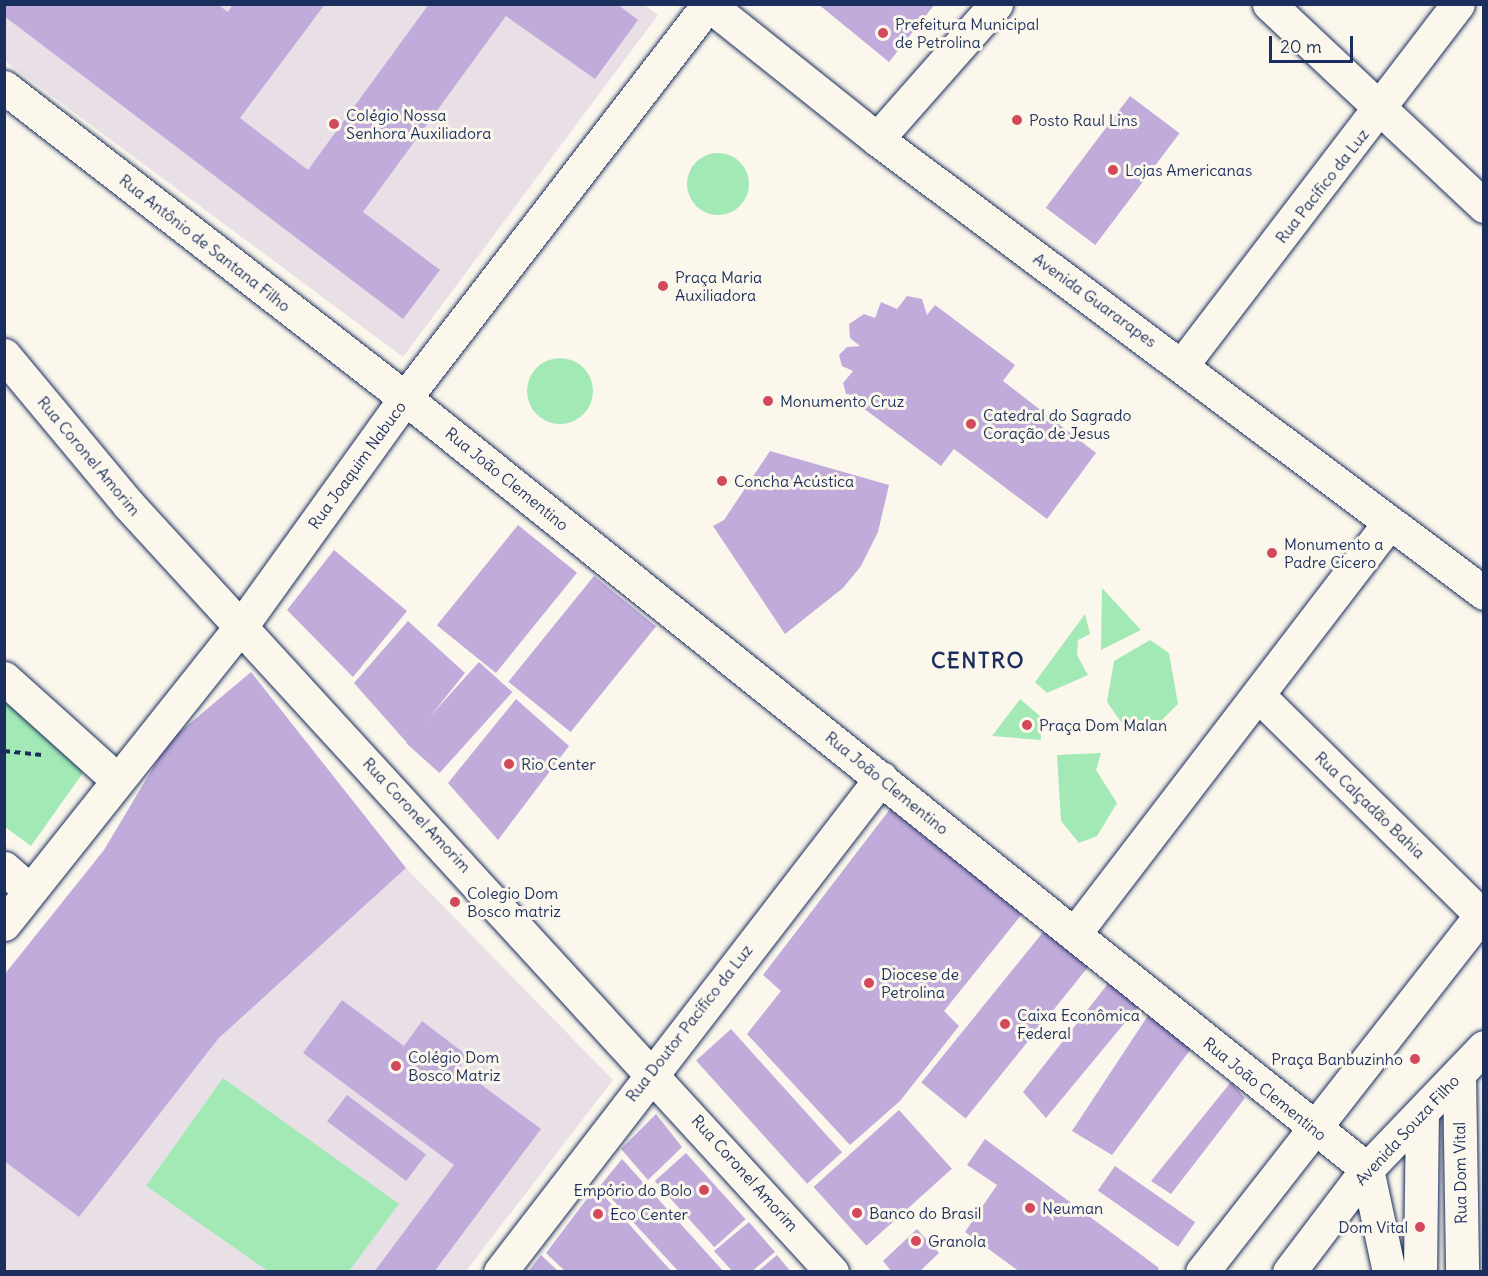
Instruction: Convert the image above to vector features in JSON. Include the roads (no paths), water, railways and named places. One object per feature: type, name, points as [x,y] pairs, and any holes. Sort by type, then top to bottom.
[{"type":"street","name":"Avenida Guararapes","points":[[708,4],[877,139],[1484,593]]},
{"type":"street","name":"Rua Joaquim Nabuco","points":[[4,924],[16,878],[116,779],[242,625],[405,398],[708,4]]},
{"type":"street","points":[[877,139],[996,4]]},
{"type":"street","points":[[1269,4],[1484,206]]},
{"type":"street","name":"Rua Pacífico da Luz","points":[[1182,365],[1382,108],[1458,4]]},
{"type":"street","name":"Rua Antônio de Santana Filho","points":[[4,87],[405,398]]},
{"type":"street","name":"Rua Coronel Amorim","points":[[4,356],[128,504],[652,1070],[832,1272]]},
{"type":"street","name":"Rua João Clementino","points":[[405,398],[1075,933],[1310,1127],[1368,1169]]},
{"type":"street","points":[[1075,933],[1259,696],[1389,523]]},
{"type":"street","points":[[4,678],[116,779]]},
{"type":"street","name":"Rua Calçadão Bahia","points":[[1259,696],[1482,913]]},
{"type":"street","name":"Rua Doutor Pacífico da Luz","points":[[500,1272],[652,1070],[881,778]]},
{"type":"street","points":[[1202,1272],[1310,1127],[1482,913]]},
{"type":"street","name":"Avenida Souza Filho","points":[[1289,1272],[1368,1169],[1484,1047]]},
{"type":"street","name":"Rua Dom Vital","points":[[1459,1074],[1462,1272]]},
{"type":"street","points":[[1420,1272],[1422,1114]]},
{"type":"street","points":[[1368,1169],[1389,1272]]},
{"type":"place","name":"Prefeitura Municipal de Petrolina","points":[[883,33]]},
{"type":"place","name":"Posto Raul Lins","points":[[1017,120]]},
{"type":"place","name":"Colégio Nossa Senhora Auxiliadora","points":[[334,124]]},
{"type":"place","name":"Lojas Americanas","points":[[1113,170]]},
{"type":"place","name":"Praça Maria Auxiliadora","points":[[663,286]]},
{"type":"place","name":"Monumento Cruz","points":[[768,401]]},
{"type":"place","name":"Catedral do Sagrado Coração de Jesus","points":[[971,424]]},
{"type":"place","name":"Concha Acústica","points":[[722,481]]},
{"type":"place","name":"Monumento a Padre Cicero","points":[[1272,553]]},
{"type":"place","name":"Praça Dom Malan","points":[[1027,725]]},
{"type":"place","name":"Rio Center","points":[[509,764]]},
{"type":"place","name":"Colegio Dom Bosco matriz","points":[[455,902]]},
{"type":"place","name":"Diocese de Petrolina","points":[[869,983]]},
{"type":"place","name":"Caixa Econômica Federal","points":[[1005,1024]]},
{"type":"place","name":"Praça Banbuzinho","points":[[1415,1059]]},
{"type":"place","name":"Colégio Dom Bosco Matriz","points":[[396,1066]]},
{"type":"place","name":"Empório do Bolo","points":[[704,1190]]},
{"type":"place","name":"Neuman","points":[[1030,1208]]},
{"type":"place","name":"Banco do Brasil","points":[[857,1213]]},
{"type":"place","name":"Eco Center","points":[[598,1214]]},
{"type":"place","name":"Dom Vital","points":[[1420,1227]]},
{"type":"place","name":"Granola","points":[[916,1241]]},
{"type":"district","name":"CENTRO","points":[[978,661]]}]
